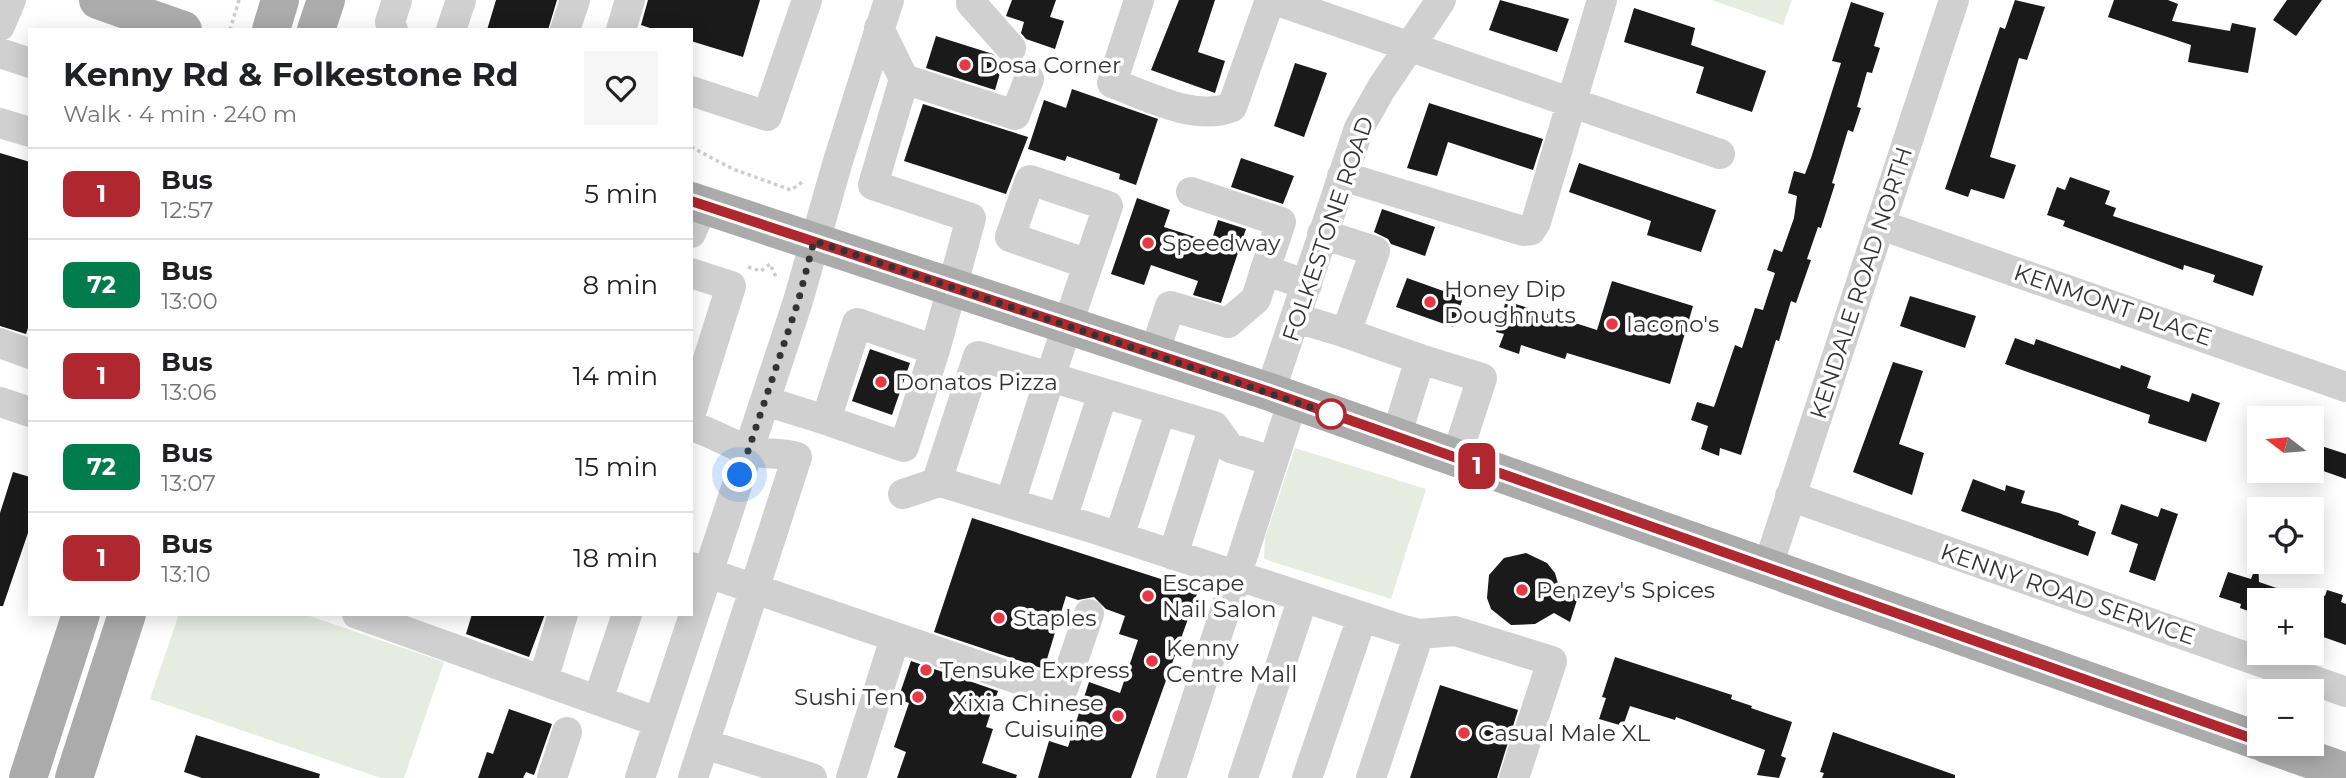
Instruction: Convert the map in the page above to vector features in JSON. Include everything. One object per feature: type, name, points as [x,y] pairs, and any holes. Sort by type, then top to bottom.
[{"type":"main road","points":[[97,0],[177,28]]},
{"type":"main road","points":[[272,28],[280,0]]},
{"type":"main road","points":[[317,28],[326,0]]},
{"type":"main road","points":[[695,213],[814,241],[1068,324],[1768,566],[2247,737]]},
{"type":"main road","points":[[28,778],[80,616]]},
{"type":"main road","points":[[74,778],[126,616]]},
{"type":"main road","points":[[2300,756],[2346,772]]},
{"type":"street","points":[[0,26],[11,0]]},
{"type":"street","points":[[392,28],[390,22],[397,0]]},
{"type":"street","points":[[452,28],[461,0]]},
{"type":"street","points":[[566,28],[575,0]]},
{"type":"street","points":[[622,28],[631,0]]},
{"type":"street","points":[[693,92],[767,116],[807,0]]},
{"type":"street","points":[[693,589],[749,450],[889,0]]},
{"type":"street","points":[[1139,0],[1112,83],[1193,110],[1214,114],[1232,107],[1272,0],[1720,154]]},
{"type":"street","name":"FOLKESTONE ROAD","points":[[1171,778],[1273,461],[1281,396],[1296,318],[1342,176],[1366,114],[1441,0]]},
{"type":"street","points":[[1342,176],[1523,231],[1531,230],[1536,222],[1602,0]]},
{"type":"street","name":"KENDALE ROAD NORTH","points":[[1768,566],[1954,0]]},
{"type":"street","points":[[968,1],[1012,48]]},
{"type":"street","points":[[765,401],[904,447],[935,350],[950,285],[971,218],[873,185],[904,79],[879,28]]},
{"type":"street","points":[[0,53],[28,62]]},
{"type":"street","points":[[904,79],[1015,115],[1029,79]]},
{"type":"street","points":[[0,123],[28,131]]},
{"type":"street","points":[[838,161],[875,177]]},
{"type":"street","points":[[1010,503],[1108,206],[1030,180],[1010,237],[1088,264]]},
{"type":"street","points":[[1154,354],[1170,306],[1228,323],[1255,299],[1280,222],[1191,192]]},
{"type":"street","name":"KENMONT PLACE","points":[[1881,225],[2346,387]]},
{"type":"street","points":[[1322,234],[1375,251],[1346,333]]},
{"type":"street","points":[[1265,270],[1307,285]]},
{"type":"street","points":[[693,274],[731,286],[693,407]]},
{"type":"street","points":[[1296,318],[1482,379],[1456,458]]},
{"type":"street","points":[[826,420],[858,323],[935,350]]},
{"type":"street","points":[[0,343],[28,353]]},
{"type":"street","points":[[939,482],[978,356],[1214,426],[1230,448],[1273,461]]},
{"type":"street","points":[[1396,437],[1420,359]]},
{"type":"street","points":[[1062,519],[1103,393]]},
{"type":"street","points":[[0,402],[28,411]]},
{"type":"street","points":[[1119,537],[1161,410]]},
{"type":"street","points":[[693,426],[749,450],[782,452],[797,457],[694,778]]},
{"type":"street","points":[[1173,555],[1214,426]]},
{"type":"street","points":[[903,494],[939,482],[1419,634],[1455,631],[1552,661],[1514,778]]},
{"type":"street","name":"KENNY ROAD SERVICE","points":[[1790,496],[2346,692]]},
{"type":"street","points":[[699,570],[1041,687],[1064,687],[1089,614]]},
{"type":"street","points":[[1243,778],[1303,598]]},
{"type":"street","points":[[363,616],[658,722]]},
{"type":"street","points":[[543,680],[562,616]]},
{"type":"street","points":[[598,700],[626,616]]},
{"type":"street","points":[[640,778],[658,722],[684,617]]},
{"type":"street","points":[[1307,778],[1362,617]]},
{"type":"street","points":[[1371,778],[1419,634]]},
{"type":"street","points":[[851,778],[895,638]]},
{"type":"street","points":[[552,778],[567,732]]},
{"type":"street","points":[[705,744],[812,778]]},
{"type":"path","points":[[231,28],[239,0]]},
{"type":"path","points":[[693,148],[744,173],[791,190],[804,180],[828,194]]},
{"type":"shaded area","points":[[1712,0],[1792,0],[1783,25]]},
{"type":"shaded area","points":[[1295,448],[1426,489],[1391,599],[1264,559],[1265,538]]},
{"type":"shaded area","points":[[178,616],[310,616],[444,662],[404,778],[381,778],[150,699]]},
{"type":"building","points":[[496,0],[557,0],[549,28],[488,28]]},
{"type":"building","points":[[648,0],[760,0],[743,57],[693,42],[693,28],[650,28],[641,25]]},
{"type":"building","points":[[1012,0],[1056,0],[1050,17],[1064,21],[1055,49],[1026,39],[1021,33],[1024,22],[1006,16]]},
{"type":"building","points":[[1179,0],[1215,0],[1198,52],[1225,61],[1215,93],[1151,70]]},
{"type":"building","points":[[1500,0],[1569,19],[1557,52],[1489,30]]},
{"type":"building","points":[[2015,0],[2045,7],[2027,60],[2019,58],[1990,157],[2016,165],[2004,199],[1971,189],[1968,197],[1945,189],[2000,27],[2005,29]]},
{"type":"building","points":[[2114,0],[2168,0],[2178,4],[2172,21],[2230,31],[2232,23],[2256,28],[2248,73],[2188,62],[2191,45],[2108,17]]},
{"type":"building","points":[[2287,0],[2322,0],[2296,36],[2273,20]]},
{"type":"building","points":[[1851,2],[1884,13],[1874,46],[1880,48],[1872,73],[1867,72],[1857,107],[1861,108],[1853,132],[1848,130],[1832,183],[1835,184],[1821,228],[1818,227],[1807,259],[1811,260],[1796,303],[1791,301],[1779,341],[1776,340],[1741,455],[1720,448],[1719,456],[1701,449],[1708,426],[1691,420],[1697,402],[1714,407],[1735,345],[1742,348],[1755,308],[1763,310],[1775,273],[1767,270],[1774,249],[1782,252],[1794,218],[1797,196],[1788,193],[1794,171],[1805,174],[1811,158],[1841,63],[1832,61]]},
{"type":"building","points":[[1634,8],[1695,28],[1691,45],[1766,71],[1752,112],[1696,93],[1704,67],[1624,42]]},
{"type":"building","name":"Dosa Corner","points":[[936,36],[993,54],[1003,63],[995,90],[926,68]]},
{"type":"building","points":[[1295,63],[1327,73],[1304,137],[1274,126]]},
{"type":"building","points":[[1072,89],[1158,119],[1136,185],[1119,179],[1120,174],[1067,156],[1065,161],[1028,149],[1044,100],[1066,108]]},
{"type":"building","points":[[1429,103],[1543,139],[1533,170],[1448,142],[1437,176],[1407,168]]},
{"type":"building","points":[[923,104],[1028,137],[1006,194],[904,161]]},
{"type":"building","points":[[0,153],[28,161],[28,328],[26,334],[0,326]]},
{"type":"building","points":[[1241,158],[1294,176],[1283,204],[1231,187]]},
{"type":"building","points":[[1579,163],[1716,210],[1701,252],[1647,235],[1651,221],[1569,192]]},
{"type":"building","points":[[2070,177],[2110,191],[2105,204],[2116,208],[2113,216],[2263,266],[2253,296],[2213,282],[2215,275],[2184,265],[2183,270],[2063,226],[2065,221],[2047,215],[2057,187],[2065,190]]},
{"type":"building","points":[[1137,198],[1170,210],[1164,227],[1211,242],[1218,220],[1246,229],[1221,303],[1193,295],[1198,281],[1151,265],[1144,285],[1111,274]]},
{"type":"building","points":[[1382,209],[1435,227],[1425,256],[1391,244],[1388,239],[1374,232]]},
{"type":"building","name":"Honey Dip Doughnuts","points":[[1407,278],[1463,298],[1453,327],[1396,307]]},
{"type":"building","points":[[1612,281],[1693,306],[1670,384],[1567,353],[1565,359],[1521,345],[1519,354],[1499,347],[1504,334],[1496,332],[1506,301],[1597,330]]},
{"type":"building","points":[[1910,296],[1976,316],[1965,348],[1900,326]]},
{"type":"building","points":[[2015,338],[2034,345],[2036,339],[2120,369],[2121,365],[2151,376],[2147,388],[2189,402],[2192,393],[2220,403],[2206,442],[2148,423],[2150,415],[2005,364]]},
{"type":"building","name":"Donatos Pizza","points":[[870,349],[910,363],[892,415],[852,401]]},
{"type":"building","points":[[1893,362],[1923,371],[1899,444],[1924,453],[1912,495],[1853,472]]},
{"type":"building","points":[[2324,447],[2346,454],[2346,479],[2324,471]]},
{"type":"building","points":[[13,472],[28,476],[28,533],[3,606],[0,606],[0,513]]},
{"type":"building","points":[[1973,479],[2005,491],[2006,485],[2025,491],[2021,503],[2059,513],[2096,532],[2088,556],[1961,511]]},
{"type":"building","points":[[2121,504],[2158,517],[2161,508],[2178,514],[2155,581],[2129,572],[2138,544],[2111,534]]},
{"type":"building","points":[[972,518],[1198,591],[1131,778],[1038,778],[1049,741],[1068,747],[1089,682],[1120,693],[1138,640],[1119,634],[1125,616],[1106,609],[1094,597],[1078,600],[1066,596],[1044,669],[934,632]]},
{"type":"building","name":"Penzey's Spices","points":[[1526,553],[1547,563],[1555,573],[1561,594],[1579,594],[1570,622],[1554,613],[1535,624],[1511,625],[1491,609],[1487,598],[1489,575],[1504,558]]},
{"type":"building","points":[[2228,572],[2251,579],[2253,574],[2259,574],[2259,582],[2277,588],[2247,588],[2247,611],[2240,608],[2241,604],[2219,597]]},
{"type":"building","points":[[2327,590],[2343,595],[2341,602],[2346,604],[2346,645],[2324,637]]},
{"type":"building","points":[[471,616],[544,616],[529,657],[466,634]]},
{"type":"building","points":[[1615,657],[1732,695],[1731,699],[1752,706],[1751,708],[1792,722],[1781,756],[1786,758],[1779,778],[1757,775],[1765,750],[1676,717],[1675,720],[1630,706],[1623,726],[1599,719],[1606,698],[1602,697]]},
{"type":"building","points":[[911,661],[998,691],[986,727],[993,729],[982,763],[1017,775],[1016,778],[897,778],[906,752],[894,747],[909,703],[898,699]]},
{"type":"building","points":[[1440,685],[1518,710],[1497,778],[1410,778]]},
{"type":"building","points":[[509,709],[552,724],[534,775],[526,772],[523,778],[478,778],[487,752],[493,754]]},
{"type":"building","points":[[1833,732],[1955,775],[1955,778],[1822,778],[1824,773],[1820,772]]},
{"type":"building","points":[[196,735],[320,774],[319,778],[202,778],[184,772]]},
{"type":"bus line","name":"1","points":[[693,202],[974,292],[1270,392],[2247,737]]},
{"type":"place","name":"Dosa Corner","points":[[965,65]]},
{"type":"place","name":"Speedway","points":[[1148,243]]},
{"type":"place","name":"Honey Dip Doughnuts","points":[[1430,302]]},
{"type":"place","name":"Iacono's","points":[[1612,324]]},
{"type":"place","name":"Donatos Pizza","points":[[881,382]]},
{"type":"place","name":"Penzey's Spices","points":[[1522,590]]},
{"type":"place","name":"Escape Nail Salon","points":[[1148,596]]},
{"type":"place","name":"Staples","points":[[999,618]]},
{"type":"place","name":"Kenny Centre Mall","points":[[1152,661]]},
{"type":"place","name":"Tensuke Express","points":[[926,670]]},
{"type":"place","name":"Sushi Ten","points":[[918,697]]},
{"type":"place","name":"Xixia Chinese Cuisuine","points":[[1118,716]]},
{"type":"place","name":"Casual Male XL","points":[[1464,733]]},
{"type":"route","points":[[740,475],[798,302],[814,241],[974,292],[1333,415],[1331,414]]}]
